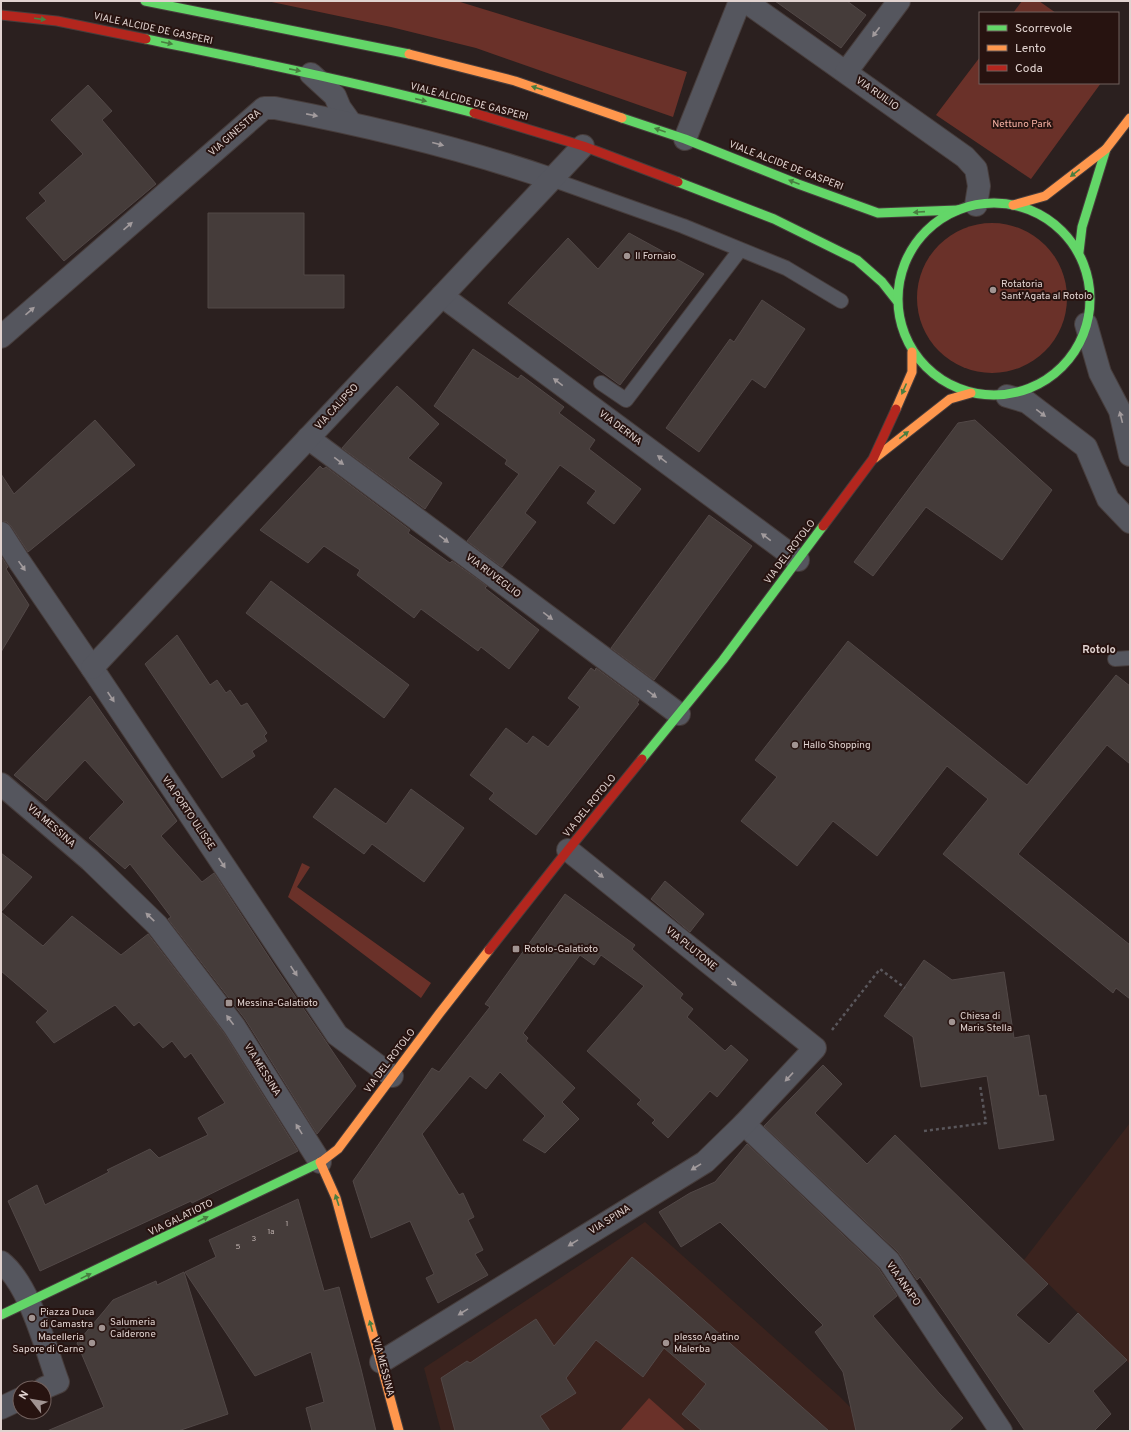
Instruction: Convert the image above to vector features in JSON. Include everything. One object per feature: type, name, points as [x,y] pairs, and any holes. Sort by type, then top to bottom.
[{"type":"main road","name":"VIALE ALCIDE DE GASPERI","points":[[145,1],[398,51],[515,81],[685,139],[798,184],[878,213],[967,207],[995,203],[1013,205]]},
{"type":"main road","name":"VIALE ALCIDE DE GASPERI","points":[[1,15],[58,21],[311,74],[488,117],[583,146],[767,216],[857,260],[882,282],[897,301]]},
{"type":"main road","points":[[1013,205],[1045,196],[1106,150],[1130,118]]},
{"type":"main road","points":[[1079,252],[1082,227],[1106,150]]},
{"type":"main road","points":[[967,207],[941,219],[926,231],[913,246],[904,263],[898,282],[897,301],[899,319],[904,336],[912,352],[928,371],[948,385],[971,393],[1007,396],[1025,391],[1042,383],[1057,372],[1070,358],[1080,342],[1086,324],[1090,295],[1089,280],[1085,266],[1079,252],[1069,238],[1044,217],[1013,205]]},
{"type":"main road","points":[[873,459],[912,372],[912,352]]},
{"type":"main road","points":[[873,459],[950,399],[971,393]]},
{"type":"main road","name":"VIA DEL ROTOLO","points":[[320,1162],[338,1149],[439,1014],[568,850],[723,660],[873,459]]},
{"type":"main road","name":"VIA GALATIOTO","points":[[1,1316],[320,1162]]},
{"type":"main road","name":"VIA MESSINA","points":[[320,1162],[336,1198],[382,1362],[399,1431]]},
{"type":"street","points":[[685,139],[740,1]]},
{"type":"street","name":"VIA RUILIO","points":[[745,1],[965,157],[976,169],[979,186],[967,207]]},
{"type":"street","points":[[846,72],[899,1]]},
{"type":"street","points":[[311,74],[335,96],[340,108],[350,122]]},
{"type":"street","name":"VIA GINESTRA","points":[[1,337],[264,108],[275,108],[350,122],[424,140],[504,162],[551,179]]},
{"type":"street","name":"VIA CALIPSO","points":[[92,668],[583,146]]},
{"type":"street","name":"VIA DERNA","points":[[442,296],[798,560]]},
{"type":"street","points":[[1086,324],[1100,373],[1120,411],[1130,455]]},
{"type":"street","points":[[1007,396],[1028,402],[1086,447],[1108,499],[1130,522]]},
{"type":"street","name":"VIA RUVEGLIO","points":[[308,438],[679,714]]},
{"type":"street","name":"VIA PORTO ULISSE","points":[[1,533],[16,558],[92,668],[336,1036],[392,1076]]},
{"type":"street","name":"VIA MESSINA","points":[[1,784],[90,860],[157,925],[234,1026],[320,1162]]},
{"type":"street","name":"VIA PLUTONE","points":[[568,850],[815,1048]]},
{"type":"street","name":"VIA SPINA","points":[[382,1362],[704,1162],[744,1124],[815,1048]]},
{"type":"street","name":"VIA ANAPO","points":[[744,1124],[889,1262],[1001,1431]]},
{"type":"street","points":[[1,1262],[8,1268],[30,1302],[58,1382],[52,1385]]},
{"type":"street","points":[[1,1408],[12,1403]]},
{"type":"lane","points":[[551,179],[683,226],[786,268],[841,301]]},
{"type":"lane","points":[[601,383],[626,400],[740,250]]},
{"type":"lane","points":[[1115,659],[1130,658]]},
{"type":"path","points":[[815,1048],[831,1031],[880,969],[905,988]]},
{"type":"path","points":[[924,1131],[986,1123],[980,1085]]},
{"type":"shaded area","points":[[1130,1123],[1130,1364],[1024,1260]]},
{"type":"shaded area","points":[[645,1222],[839,1396],[851,1408],[860,1431],[441,1431],[424,1368]]},
{"type":"green space","points":[[267,1],[457,1],[687,72],[673,117],[476,48],[391,27]]},
{"type":"green space","points":[[1022,1],[1039,1],[1055,12],[1014,12]]},
{"type":"green space","name":"Nettuno Park","points":[[979,58],[979,84],[1100,84],[1031,179],[936,115]]},
{"type":"green space","points":[[985,223],[999,223],[1014,226],[1027,232],[1040,240],[1050,250],[1064,276],[1067,298],[1066,313],[1061,327],[1050,346],[1040,356],[1014,370],[999,373],[985,373],[970,370],[957,364],[944,356],[934,346],[920,320],[917,305],[917,291],[920,276],[926,263],[934,250],[944,240],[970,226]]},
{"type":"green space","points":[[302,863],[310,867],[297,887],[431,983],[421,998],[288,897]]},
{"type":"green space","points":[[649,1398],[686,1431],[620,1431]]},
{"type":"building","points":[[775,1],[847,1],[866,15],[841,48]]},
{"type":"building","points":[[88,85],[112,111],[102,120],[156,184],[64,261],[26,218],[46,201],[39,193],[83,154],[51,120]]},
{"type":"building","points":[[208,213],[304,213],[304,275],[344,275],[344,308],[208,308]]},
{"type":"building","points":[[629,233],[704,274],[620,385],[508,303],[568,238],[598,269]]},
{"type":"building","points":[[762,300],[805,329],[765,388],[752,379],[699,452],[666,428],[730,339],[734,342]]},
{"type":"building","points":[[473,349],[518,379],[521,375],[564,407],[559,413],[595,440],[589,449],[641,489],[614,524],[587,503],[596,491],[560,465],[525,513],[536,522],[502,567],[467,541],[519,474],[505,464],[507,460],[434,406]]},
{"type":"building","points":[[397,386],[439,424],[408,458],[442,483],[425,509],[342,448]]},
{"type":"building","points":[[95,420],[135,465],[28,552],[11,526],[7,522],[1,521],[1,474],[14,494]]},
{"type":"building","points":[[975,420],[1052,490],[1002,560],[926,507],[873,576],[854,562],[958,423]]},
{"type":"building","points":[[320,466],[323,469],[326,467],[410,530],[408,533],[450,563],[452,561],[487,586],[485,588],[539,630],[509,669],[481,647],[478,651],[421,609],[414,618],[357,575],[360,570],[324,546],[308,563],[260,530]]},
{"type":"building","points":[[709,515],[752,546],[654,680],[611,648]]},
{"type":"building","points":[[1,556],[8,567],[6,569],[29,605],[1,652]]},
{"type":"building","points":[[271,581],[409,685],[384,718],[246,613]]},
{"type":"building","points":[[177,635],[210,685],[217,680],[226,693],[230,690],[241,706],[247,703],[267,733],[264,736],[267,741],[252,751],[255,756],[222,778],[145,664]]},
{"type":"building","points":[[848,641],[1027,785],[1116,675],[1130,686],[1130,764],[1107,745],[1018,854],[1130,945],[1130,999],[1116,988],[1113,993],[943,854],[988,799],[947,766],[877,856],[833,821],[797,866],[741,821],[777,777],[755,760]]},
{"type":"building","points":[[591,668],[595,671],[596,668],[639,700],[637,703],[639,704],[536,835],[489,799],[494,793],[470,775],[506,728],[527,744],[533,736],[548,747],[580,707],[568,698]]},
{"type":"building","points":[[90,696],[177,821],[161,836],[202,882],[214,873],[356,1086],[317,1134],[245,1019],[168,919],[171,917],[153,893],[130,864],[125,869],[89,838],[124,802],[85,760],[46,801],[14,775]]},
{"type":"building","points":[[335,788],[386,824],[411,789],[464,828],[424,882],[372,844],[364,854],[313,817]]},
{"type":"building","points":[[1,853],[32,877],[1,912]]},
{"type":"building","points":[[665,881],[704,914],[690,932],[651,899]]},
{"type":"building","points":[[565,894],[635,945],[632,949],[683,994],[680,998],[693,1009],[687,1017],[725,1051],[731,1045],[748,1060],[717,1097],[710,1091],[668,1138],[652,1123],[655,1120],[637,1104],[641,1100],[587,1051],[644,986],[601,955],[594,965],[580,955],[523,1033],[528,1038],[526,1041],[575,1088],[562,1102],[579,1119],[545,1153],[523,1140],[545,1116],[500,1072],[486,1089],[470,1076],[422,1134],[459,1195],[463,1193],[474,1217],[468,1220],[483,1250],[475,1254],[488,1275],[438,1303],[426,1278],[434,1274],[410,1221],[371,1238],[353,1181],[432,1068],[439,1072],[490,1007],[485,1004]]},
{"type":"building","points":[[1,912],[43,946],[72,916],[121,955],[148,934],[224,1033],[298,1151],[192,1203],[191,1201],[40,1271],[8,1201],[37,1185],[45,1205],[109,1172],[107,1170],[150,1149],[159,1158],[208,1135],[198,1118],[225,1103],[191,1053],[185,1058],[172,1041],[163,1048],[139,1022],[134,1026],[115,1005],[54,1043],[36,1022],[48,1011],[1,971]]},
{"type":"building","name":"Chiesa di Maris Stella","points":[[924,960],[952,980],[1004,972],[1014,1038],[1029,1035],[1039,1096],[1046,1095],[1054,1140],[999,1149],[987,1076],[921,1087],[913,1037],[884,1016]]},
{"type":"building","points":[[823,1065],[842,1084],[815,1113],[867,1164],[895,1135],[1048,1284],[1016,1315],[1049,1344],[1078,1313],[1127,1360],[1093,1391],[1111,1414],[1094,1431],[1025,1431],[920,1277],[917,1280],[898,1252],[764,1126]]},
{"type":"building","points":[[747,1144],[879,1269],[897,1296],[873,1316],[939,1393],[963,1418],[949,1431],[856,1431],[843,1372],[815,1332],[823,1325],[720,1222],[681,1247],[659,1212],[690,1193],[715,1182]]},
{"type":"building","points":[[298,1199],[324,1291],[339,1287],[376,1431],[312,1431],[306,1408],[324,1402],[311,1352],[255,1376],[185,1272],[216,1257],[209,1240]]},
{"type":"building","name":"plesso Agatino Malerba","points":[[632,1257],[829,1431],[702,1431],[682,1414],[706,1384],[664,1348],[643,1377],[596,1340],[566,1378],[576,1393],[540,1416],[550,1431],[455,1431],[441,1378],[467,1361],[470,1363],[536,1319],[554,1346]]},
{"type":"building","points":[[184,1272],[228,1414],[178,1431],[47,1431],[104,1407],[77,1343],[113,1300],[156,1281],[157,1285]]},
{"type":"traffic: fast","points":[[145,1],[409,54]]},
{"type":"traffic: fast","points":[[146,39],[352,83],[474,113]]},
{"type":"traffic: fast","points":[[622,118],[685,139],[798,184],[878,213],[958,210]]},
{"type":"traffic: fast","points":[[1079,252],[1082,227],[1106,149]]},
{"type":"traffic: fast","points":[[678,182],[774,219],[857,260],[882,282],[897,301]]},
{"type":"traffic: fast","points":[[985,203],[1003,203],[1031,210],[1047,219],[1062,231],[1074,246],[1083,262],[1090,290],[1090,299],[1090,308],[1083,336],[1074,352],[1062,367],[1047,379],[1031,388],[1003,395],[985,395],[966,391],[949,384],[933,373],[920,360],[909,344],[902,327],[898,308],[898,290],[902,271],[909,254],[920,238],[933,225],[949,214],[966,207],[985,203]]},
{"type":"traffic: fast","points":[[642,759],[723,660],[823,526]]},
{"type":"traffic: fast","points":[[1,1315],[321,1162]]},
{"type":"traffic: slow","points":[[409,54],[515,81],[622,118]]},
{"type":"traffic: slow","points":[[1013,205],[1045,196],[1106,149],[1130,118]]},
{"type":"traffic: slow","points":[[896,409],[912,372],[912,352]]},
{"type":"traffic: slow","points":[[875,458],[950,399],[971,393]]},
{"type":"traffic: slow","points":[[321,1162],[338,1149],[489,950]]},
{"type":"traffic: slow","points":[[320,1162],[336,1198],[399,1431]]},
{"type":"traffic: jam","points":[[1,15],[57,21],[146,39]]},
{"type":"traffic: jam","points":[[474,113],[583,146],[678,182]]},
{"type":"traffic: jam","points":[[823,526],[873,459],[896,409]]},
{"type":"traffic: jam","points":[[489,950],[642,759]]},
{"type":"place","name":"Il Fornaio","points":[[627,256]]},
{"type":"place","name":"Rotatoria Sant'Agata al Rotolo","points":[[993,290]]},
{"type":"place","name":"Hallo Shopping","points":[[795,745]]},
{"type":"place","name":"Rotolo-Galatioto","points":[[516,949]]},
{"type":"place","name":"Messina-Galatioto","points":[[229,1003]]},
{"type":"place","name":"Chiesa di Maris Stella","points":[[952,1022]]},
{"type":"place","name":"Piazza Duca di Camastra","points":[[32,1318]]},
{"type":"place","name":"Salumeria Calderone","points":[[102,1328]]},
{"type":"place","name":"Macelleria Sapore di Carne","points":[[92,1343]]},
{"type":"place","name":"plesso Agatino Malerba","points":[[666,1343]]},
{"type":"district","name":"Rotolo","points":[[1099,650]]}]
